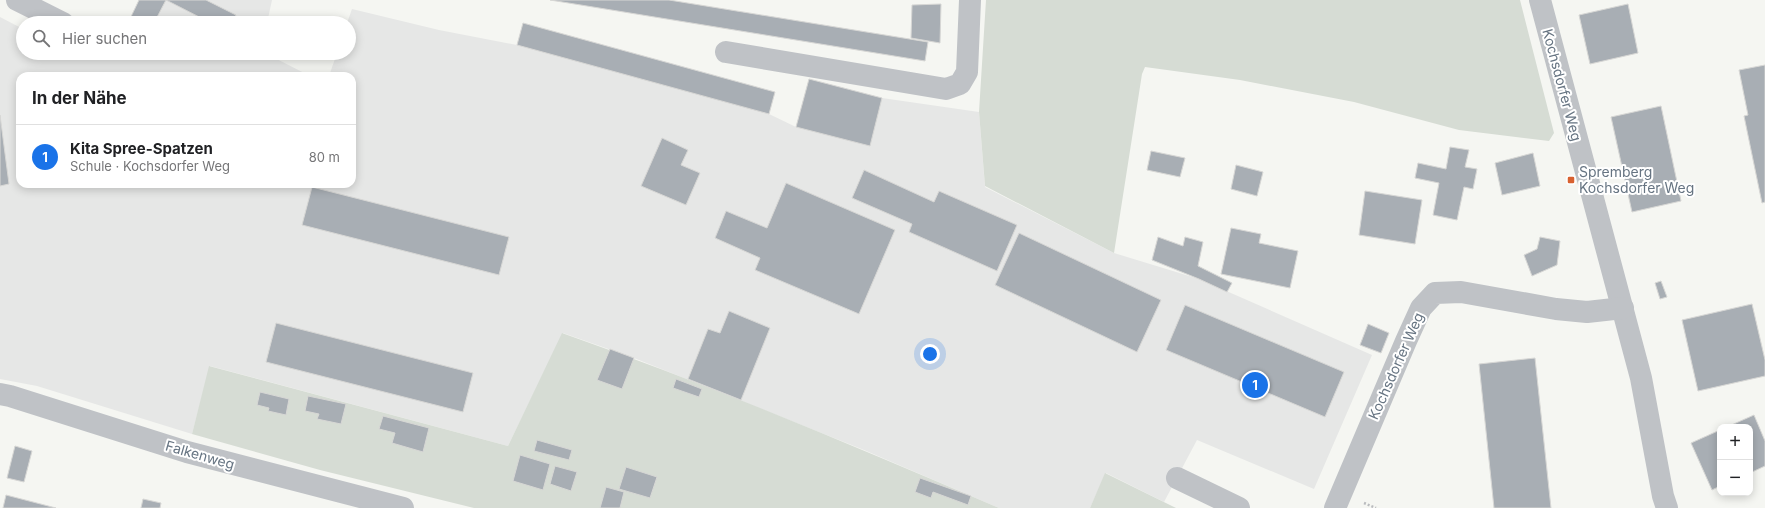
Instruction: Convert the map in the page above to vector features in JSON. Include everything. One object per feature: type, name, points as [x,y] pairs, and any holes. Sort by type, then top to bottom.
[{"type":"street","points":[[17,0],[49,16]]},
{"type":"street","points":[[726,52],[946,89],[960,84],[967,72],[970,0]]},
{"type":"street","name":"Kochsdorfer Weg","points":[[1540,0],[1641,378],[1667,508]]},
{"type":"street","name":"Kochsdorfer Weg","points":[[1335,508],[1421,308],[1435,293],[1461,292],[1556,309],[1587,312],[1623,308]]},
{"type":"street","name":"Falkenweg","points":[[0,394],[187,452],[403,508]]},
{"type":"street","points":[[1177,478],[1239,508]]},
{"type":"shaded area","points":[[139,0],[272,0],[269,16],[131,16]]},
{"type":"shaded area","points":[[986,0],[1520,0],[1554,133],[1549,141],[1459,130],[1354,102],[1240,80],[1145,67],[1142,74],[1114,253],[985,186],[979,112]]},
{"type":"shaded area","points":[[352,9],[439,30],[517,45],[769,114],[796,127],[809,79],[882,98],[979,112],[985,187],[1114,253],[1199,279],[1372,355],[1314,489],[1197,440],[1164,502],[1106,473],[1090,508],[999,508],[864,450],[634,358],[563,333],[508,446],[210,366],[192,434],[37,386],[0,379],[0,17],[16,25],[16,60],[279,60],[302,72],[16,72],[16,188],[356,188],[356,72],[330,72],[335,60],[356,60],[356,16],[350,16]]},
{"type":"shaded area","points":[[562,333],[782,417],[999,508],[474,508],[320,470],[192,434],[209,366],[508,446]]},
{"type":"shaded area","points":[[1105,473],[1176,508],[1090,508]]},
{"type":"building","points":[[139,0],[166,0],[158,16],[131,16]]},
{"type":"building","points":[[166,0],[206,0],[236,15],[236,16],[197,16]]},
{"type":"building","points":[[550,0],[669,0],[928,42],[925,61]]},
{"type":"building","points":[[941,4],[940,43],[911,38],[912,5]]},
{"type":"building","points":[[1628,4],[1638,53],[1590,64],[1579,15]]},
{"type":"building","points":[[523,23],[775,92],[769,114],[517,45]]},
{"type":"building","points":[[1765,65],[1765,202],[1762,203],[1744,116],[1748,115],[1739,70]]},
{"type":"building","points":[[809,79],[882,98],[870,146],[796,127]]},
{"type":"building","points":[[1661,106],[1681,201],[1632,212],[1611,117]]},
{"type":"building","points":[[0,115],[9,184],[0,186]]},
{"type":"building","points":[[662,138],[688,150],[681,165],[700,173],[686,205],[641,186]]},
{"type":"building","points":[[1450,147],[1469,150],[1465,167],[1477,169],[1473,189],[1464,187],[1457,220],[1433,215],[1439,183],[1415,178],[1418,163],[1446,169]]},
{"type":"building","points":[[1151,151],[1185,158],[1180,177],[1147,170]]},
{"type":"building","points":[[1533,153],[1540,186],[1502,195],[1495,163]]},
{"type":"building","points":[[1236,165],[1263,172],[1257,196],[1231,189]]},
{"type":"building","points":[[864,170],[934,202],[939,191],[1017,225],[997,271],[909,232],[912,224],[852,198]]},
{"type":"building","points":[[786,183],[895,230],[859,314],[755,270],[760,258],[715,238],[726,211],[767,228]]},
{"type":"building","points":[[312,188],[316,188],[509,237],[499,275],[302,225]]},
{"type":"building","points":[[1365,191],[1422,200],[1415,244],[1359,235]]},
{"type":"building","points":[[1231,228],[1261,234],[1259,243],[1298,251],[1290,288],[1221,274]]},
{"type":"building","points":[[1019,233],[1161,300],[1137,352],[995,285]]},
{"type":"building","points":[[1158,237],[1183,246],[1185,237],[1203,242],[1198,266],[1232,283],[1227,292],[1152,260]]},
{"type":"building","points":[[1540,237],[1560,241],[1557,265],[1532,276],[1524,255],[1537,249]]},
{"type":"building","points":[[1661,281],[1667,297],[1660,299],[1655,283]]},
{"type":"building","points":[[1752,304],[1765,360],[1765,376],[1698,391],[1682,320]]},
{"type":"building","points":[[1185,305],[1344,372],[1325,417],[1166,350]]},
{"type":"building","points":[[729,311],[770,328],[741,400],[688,379],[708,329],[720,333]]},
{"type":"building","points":[[276,323],[473,373],[463,412],[266,362]]},
{"type":"building","points":[[1368,324],[1389,333],[1381,353],[1360,345]]},
{"type":"building","points":[[610,349],[634,358],[622,389],[597,380]]},
{"type":"building","points":[[1535,358],[1551,508],[1494,508],[1479,364]]},
{"type":"building","points":[[676,379],[702,389],[699,397],[673,388]]},
{"type":"building","points":[[260,392],[289,399],[286,415],[268,411],[269,408],[257,405]]},
{"type":"building","points":[[308,396],[346,404],[341,424],[317,419],[319,414],[305,411]]},
{"type":"building","points":[[1754,415],[1765,441],[1765,466],[1753,472],[1753,424],[1734,424]]},
{"type":"building","points":[[383,416],[429,428],[423,452],[392,443],[395,433],[379,429]]},
{"type":"building","points":[[1717,431],[1717,488],[1712,490],[1691,443]]},
{"type":"building","points":[[537,440],[572,450],[569,460],[534,451]]},
{"type":"building","points":[[15,446],[32,451],[24,482],[7,478]]},
{"type":"building","points":[[520,455],[550,464],[543,490],[513,481]]},
{"type":"building","points":[[555,466],[577,472],[571,491],[550,484]]},
{"type":"building","points":[[626,467],[657,477],[650,498],[619,489]]},
{"type":"building","points":[[920,478],[971,496],[968,505],[933,492],[931,498],[915,492]]},
{"type":"building","points":[[606,487],[624,492],[620,508],[600,508]]},
{"type":"building","points":[[6,495],[56,508],[3,508]]},
{"type":"building","points":[[143,499],[161,503],[160,508],[141,508]]},
{"type":"place","name":"Spremberg Kochsdorfer Weg","points":[[1571,180]]},
{"type":"place","name":"Kita Spree-Spatzen","points":[[1255,385]]}]
